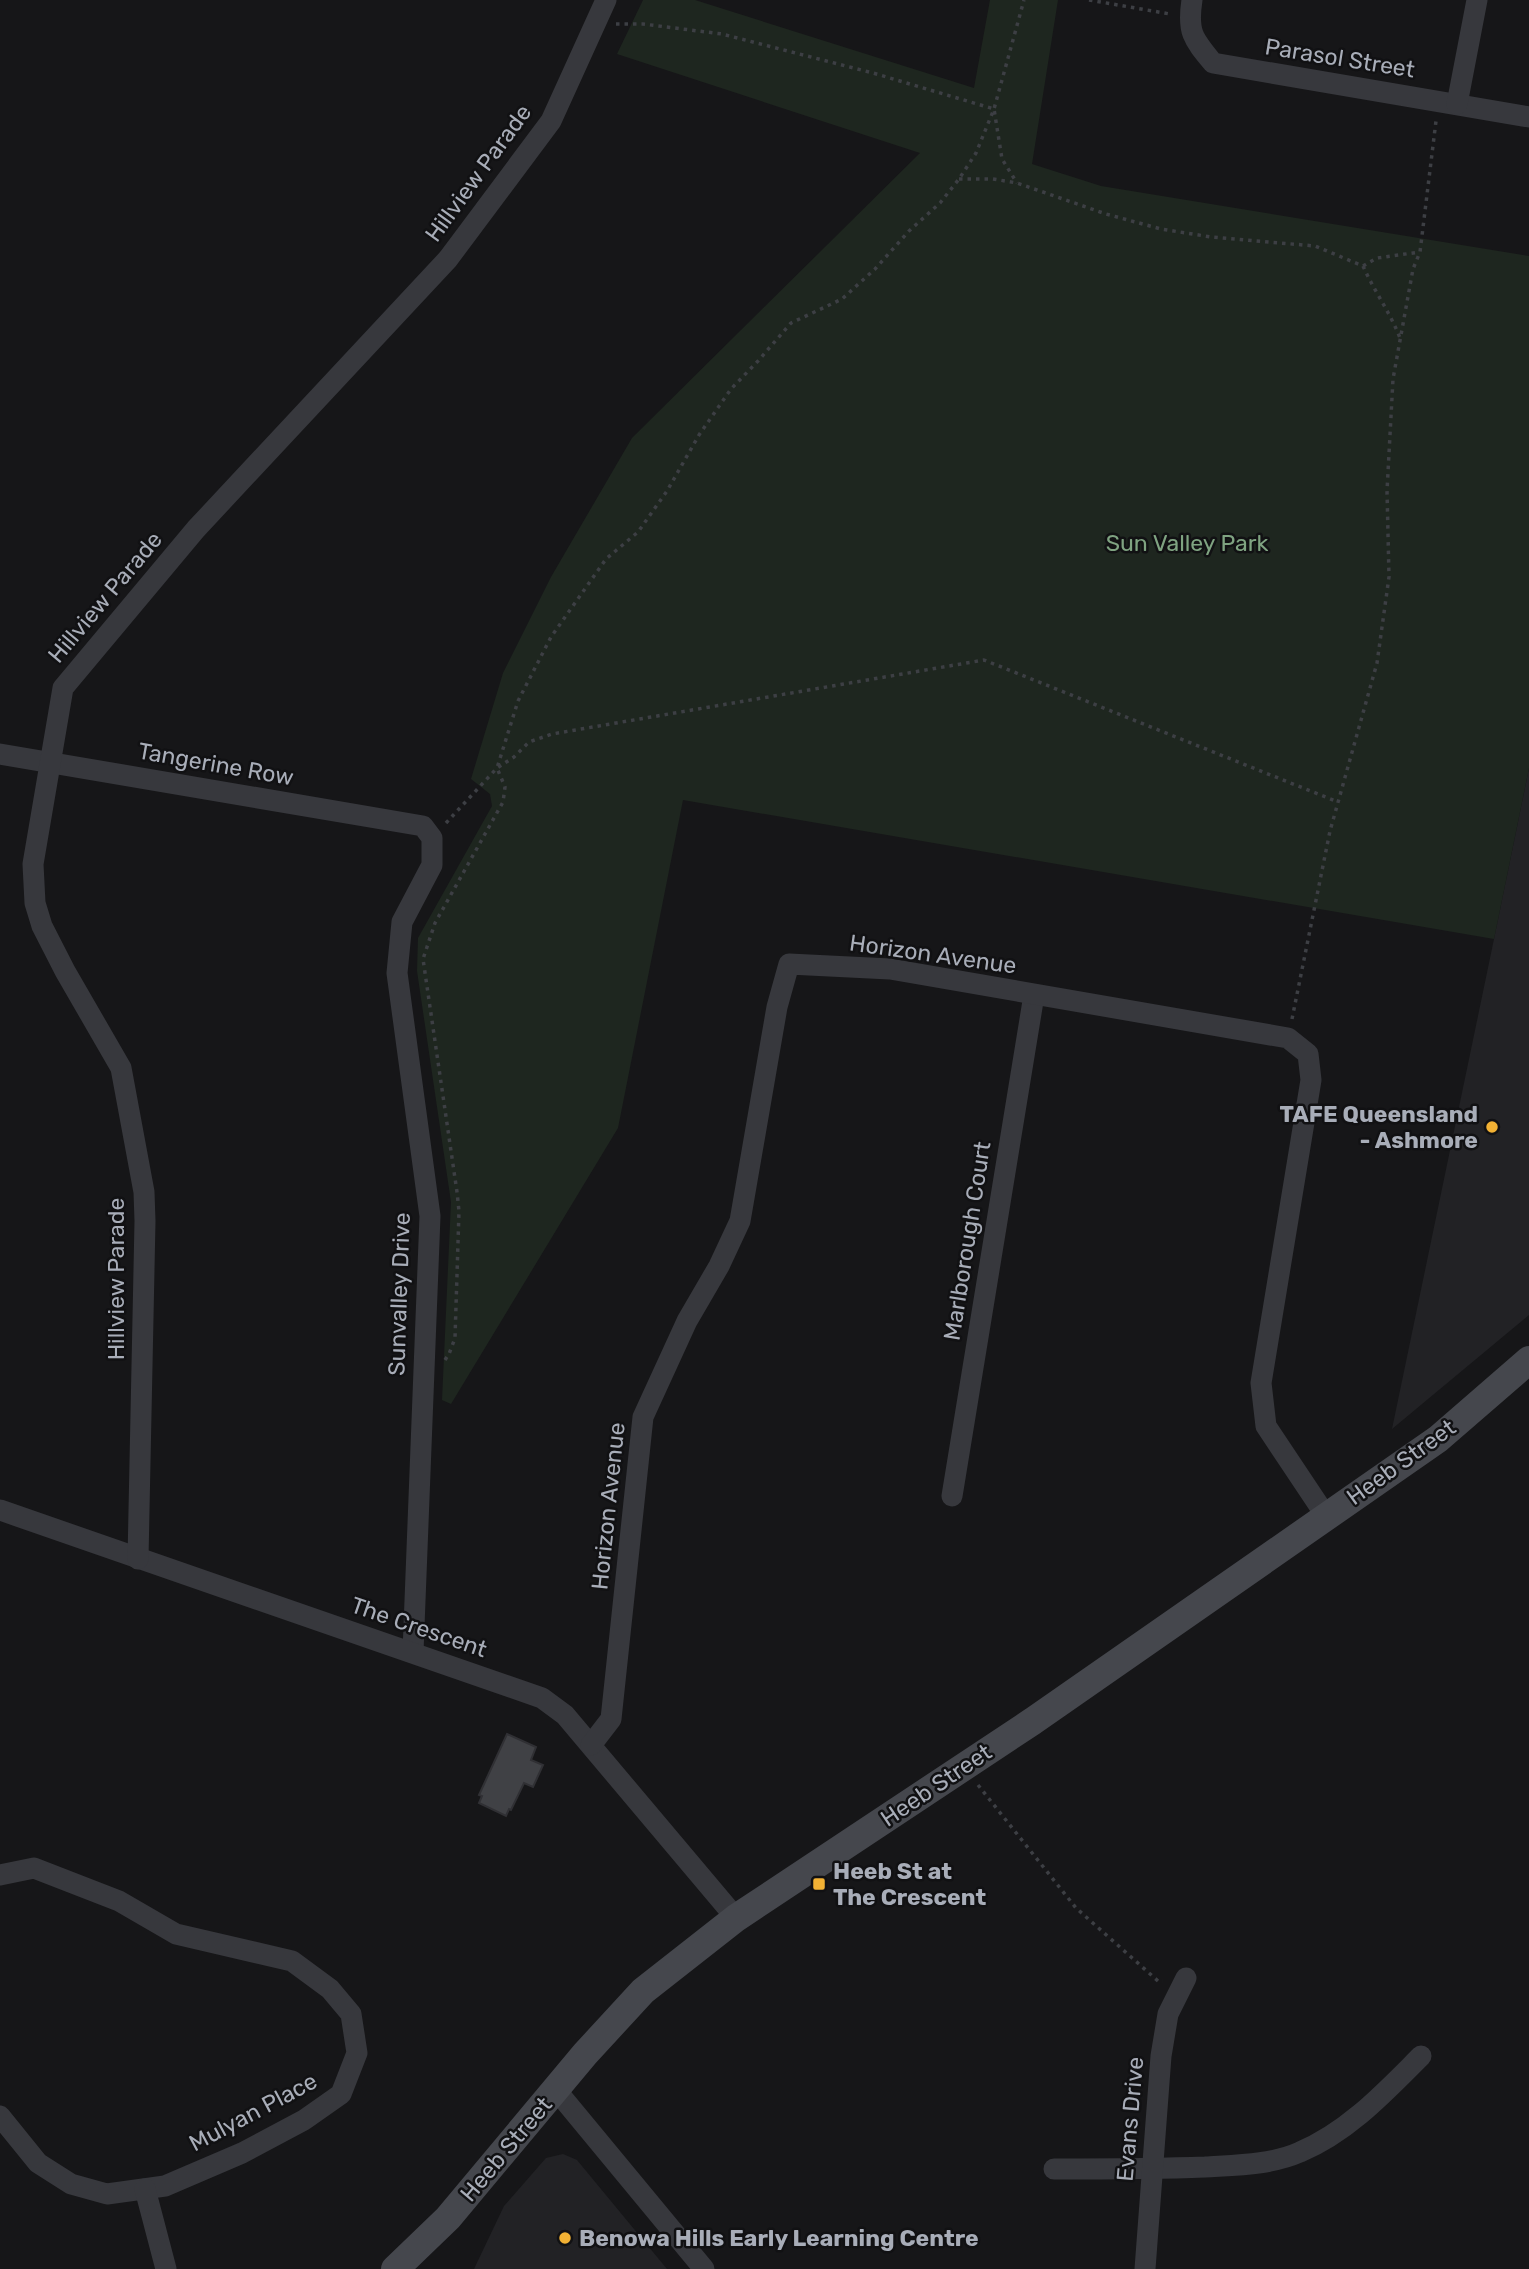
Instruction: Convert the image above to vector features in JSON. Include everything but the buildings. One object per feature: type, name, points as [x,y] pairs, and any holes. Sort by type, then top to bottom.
[{"type":"street","points":[[1448,102],[1477,0]]},
{"type":"street","name":"Hillview Parade","points":[[138,1559],[144,1192],[121,1068],[65,971],[42,926],[35,903],[33,864],[63,688],[196,529],[448,259],[551,121],[602,9]]},
{"type":"street","name":"Parasol Street","points":[[1191,9],[1192,38],[1213,63],[1529,117]]},
{"type":"street","name":"Tangerine Row","points":[[0,754],[428,832]]},
{"type":"street","name":"Sunvalley Drive","points":[[413,1652],[430,1216],[397,973],[402,922],[432,865],[428,832]]},
{"type":"street","name":"Horizon Avenue","points":[[591,1745],[611,1719],[615,1697],[643,1417],[687,1321],[719,1266],[740,1221],[778,1007],[789,964],[890,969],[1288,1038]]},
{"type":"street","name":"Marlborough Court","points":[[952,1496],[1034,995]]},
{"type":"street","points":[[1288,1038],[1308,1054],[1311,1080],[1261,1383],[1266,1426],[1326,1516]]},
{"type":"street","name":"Heeb Street","points":[[396,2269],[448,2218],[617,2017],[643,1991],[736,1918],[963,1767],[1438,1439],[1529,1360]]},
{"type":"street","name":"The Crescent","points":[[0,1510],[542,1698],[565,1714],[736,1918]]},
{"type":"street","name":"Mulyan Place","points":[[0,1875],[34,1868],[119,1901],[176,1934],[292,1961],[330,1989],[351,2014],[357,2053],[341,2094],[304,2120],[242,2153],[165,2186],[107,2194],[71,2184],[38,2163],[0,2116]]},
{"type":"street","name":"Evans Drive","points":[[1146,2269],[1164,2035],[1168,2014],[1186,1978]]},
{"type":"street","points":[[1054,2169],[1153,2169],[1266,2162],[1299,2153],[1354,2119],[1421,2056]]},
{"type":"street","points":[[556,2090],[704,2269]]},
{"type":"street","points":[[145,2189],[166,2269]]},
{"type":"path","points":[[443,1361],[455,1338],[458,1212],[423,959],[435,923],[503,802],[505,787],[497,768],[518,701],[551,637],[606,559],[638,532],[667,491],[699,435],[731,388],[791,323],[842,299],[876,269],[909,231],[940,203],[959,179],[976,153],[994,109],[1024,0]]},
{"type":"path","points":[[1089,0],[1191,9]]},
{"type":"path","points":[[602,9],[611,24],[643,24],[722,34],[873,73],[994,109]]},
{"type":"path","points":[[1288,1038],[1318,884],[1377,663],[1387,589],[1387,491],[1392,379],[1413,269],[1420,252],[1448,102]]},
{"type":"path","points":[[994,109],[1002,159],[1017,183]]},
{"type":"path","points":[[959,179],[993,179],[1017,183],[1106,215],[1161,229],[1210,237],[1315,246],[1363,266],[1389,310],[1400,338]]},
{"type":"path","points":[[1363,266],[1377,258],[1420,252]]},
{"type":"path","points":[[428,832],[497,768],[529,743],[552,734],[984,660],[1338,802]]},
{"type":"path","points":[[963,1767],[1076,1909],[1158,1981],[1186,1978]]},
{"type":"shaded area","name":"TAFE Queensland - Ashmore","points":[[1529,768],[1529,1315],[1392,1429],[1494,939]]},
{"type":"shaded area","name":"Benowa Hills Early Learning Centre","points":[[563,2154],[577,2160],[667,2269],[474,2269],[504,2206],[546,2158]]},
{"type":"green space","name":"Sun Valley Park","points":[[643,0],[695,0],[974,88],[990,0],[1058,0],[1032,164],[1101,186],[1529,256],[1529,768],[1494,939],[683,800],[618,1128],[451,1404],[442,1400],[451,1202],[417,971],[418,938],[492,806],[490,794],[471,779],[503,673],[551,577],[632,438],[920,153],[617,54]]},
{"type":"place","name":"TAFE Queensland - Ashmore","points":[[1492,1127]]},
{"type":"place","name":"Heeb St at The Crescent","points":[[819,1884]]},
{"type":"place","name":"Benowa Hills Early Learning Centre","points":[[565,2238]]}]
